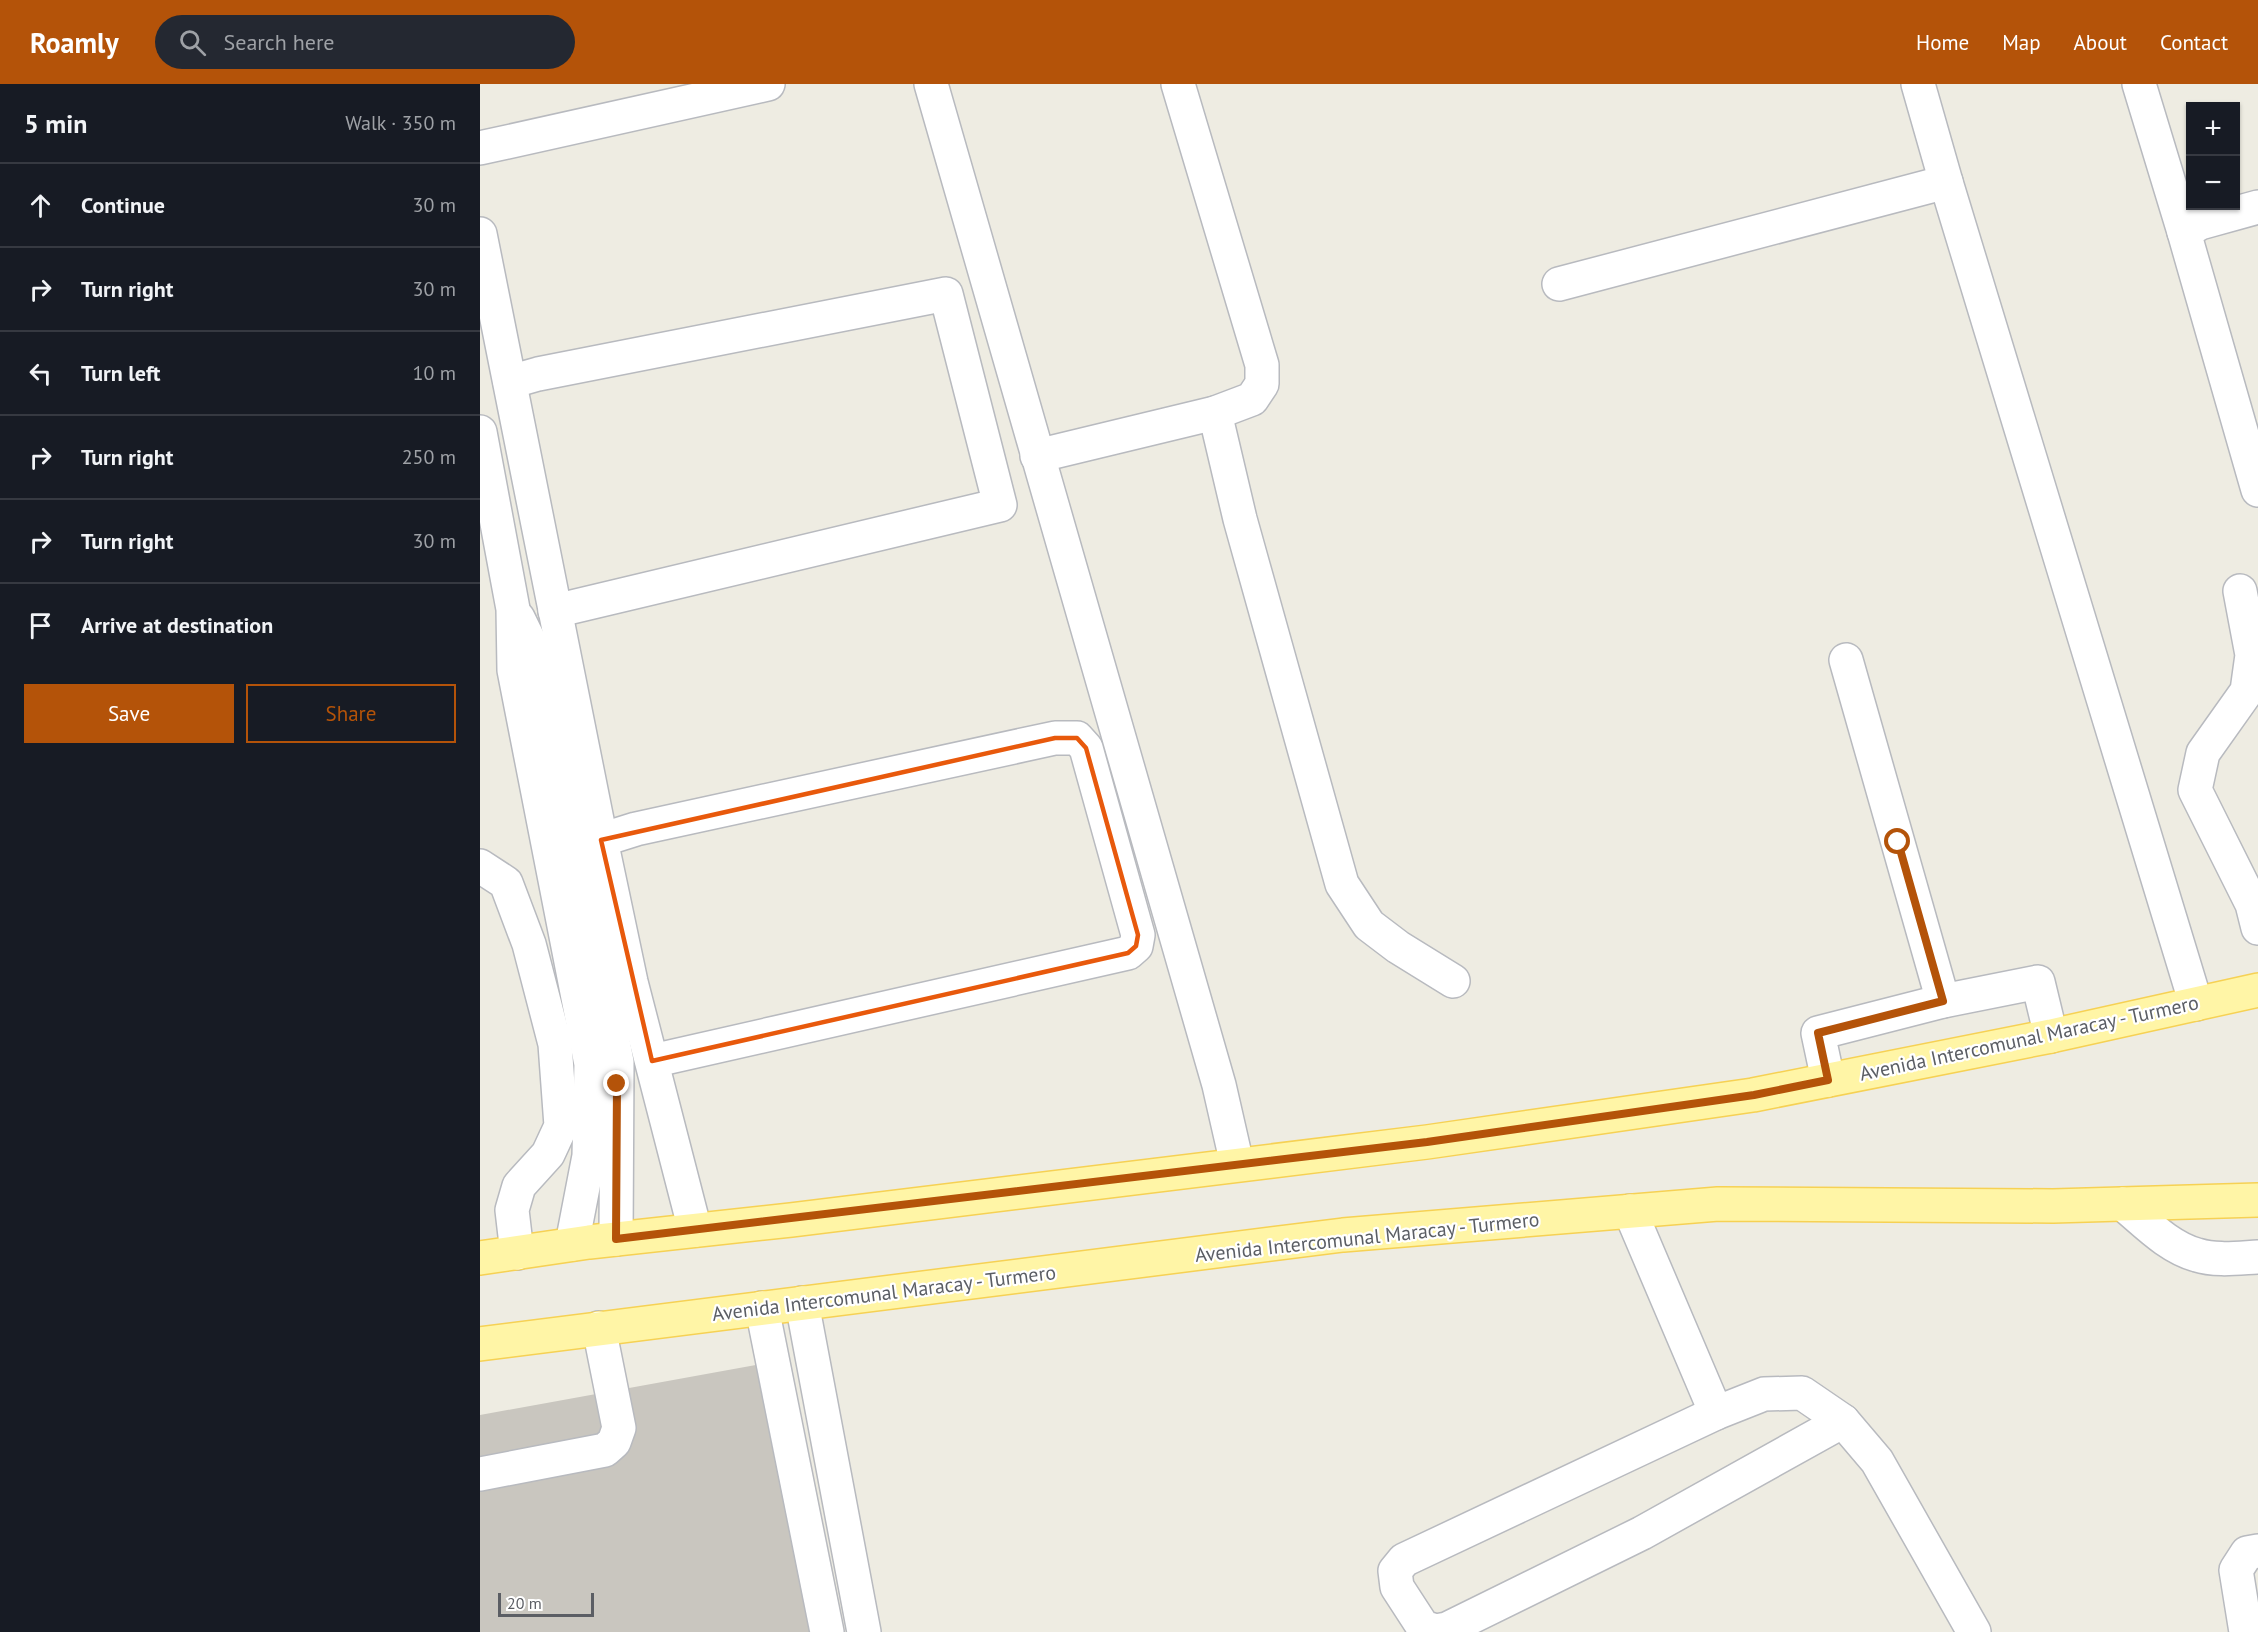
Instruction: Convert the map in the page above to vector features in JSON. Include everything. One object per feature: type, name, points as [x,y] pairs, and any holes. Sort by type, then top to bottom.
[{"type":"main road","name":"Avenida Intercomunal Maracay - Turmero","points":[[480,1258],[616,1239],[1439,1141],[1754,1095],[2051,1036],[2258,990]]},
{"type":"main road","name":"Avenida Intercomunal Maracay - Turmero","points":[[480,1344],[1343,1235],[1630,1211],[1718,1204],[2041,1206],[2258,1200]]},
{"type":"street","points":[[480,148],[768,84]]},
{"type":"street","points":[[931,84],[1219,1085],[1237,1164]]},
{"type":"street","points":[[1037,456],[1215,413],[1252,399],[1262,384],[1262,365],[1178,84]]},
{"type":"street","points":[[1918,84],[2196,1004]]},
{"type":"street","points":[[2139,84],[2258,490]]},
{"type":"street","points":[[1559,284],[1946,182]]},
{"type":"street","points":[[2184,232],[2200,223],[2258,207]]},
{"type":"street","points":[[480,234],[631,982],[695,1230]]},
{"type":"street","points":[[510,382],[550,372],[946,294],[1000,505],[555,611]]},
{"type":"street","points":[[1215,413],[1240,519],[1342,884],[1369,925],[1453,981]]},
{"type":"street","points":[[480,432],[513,609],[514,670],[591,1064],[589,1156],[572,1245]]},
{"type":"street","points":[[2240,591],[2252,655],[2247,691],[2203,753],[2195,790],[2252,904],[2258,928]]},
{"type":"street","points":[[513,609],[539,662],[617,1062],[616,1239]]},
{"type":"street","points":[[1846,660],[1943,1001]]},
{"type":"street","points":[[601,840],[636,829],[1055,738],[1077,738],[1086,748],[1138,935],[1136,946],[1128,953],[652,1061]]},
{"type":"street","points":[[480,866],[506,883],[529,944],[555,1044],[561,1126],[548,1154],[519,1186],[512,1210],[517,1253]]},
{"type":"street","points":[[1828,1080],[1818,1033],[1943,1001],[2038,982],[2051,1036]]},
{"type":"street","points":[[2123,1204],[2167,1240],[2196,1255],[2226,1259],[2258,1257]]},
{"type":"street","points":[[1630,1211],[1716,1413]]},
{"type":"street","points":[[802,1303],[864,1632]]},
{"type":"street","points":[[762,1308],[827,1632]]},
{"type":"street","points":[[480,1474],[605,1449],[614,1442],[618,1428],[599,1328]]},
{"type":"street","points":[[1844,1421],[1642,1533],[1447,1629],[1436,1631],[1423,1627],[1396,1587],[1395,1571],[1404,1560],[1716,1413],[1764,1394],[1802,1393],[1844,1421],[1877,1461],[1974,1632]]},
{"type":"street","points":[[2246,1632],[2236,1569],[2247,1553],[2258,1551]]},
{"type":"highlighted area","points":[[1055,738],[1077,738],[1086,748],[1138,935],[1136,946],[1128,953],[652,1061],[601,840]]},
{"type":"building","points":[[767,1363],[815,1632],[480,1632],[480,1415]]},
{"type":"route","points":[[617,1084],[616,1239],[791,1220],[1427,1142],[1754,1095],[1828,1080],[1818,1033],[1943,1001],[1898,842]]}]
